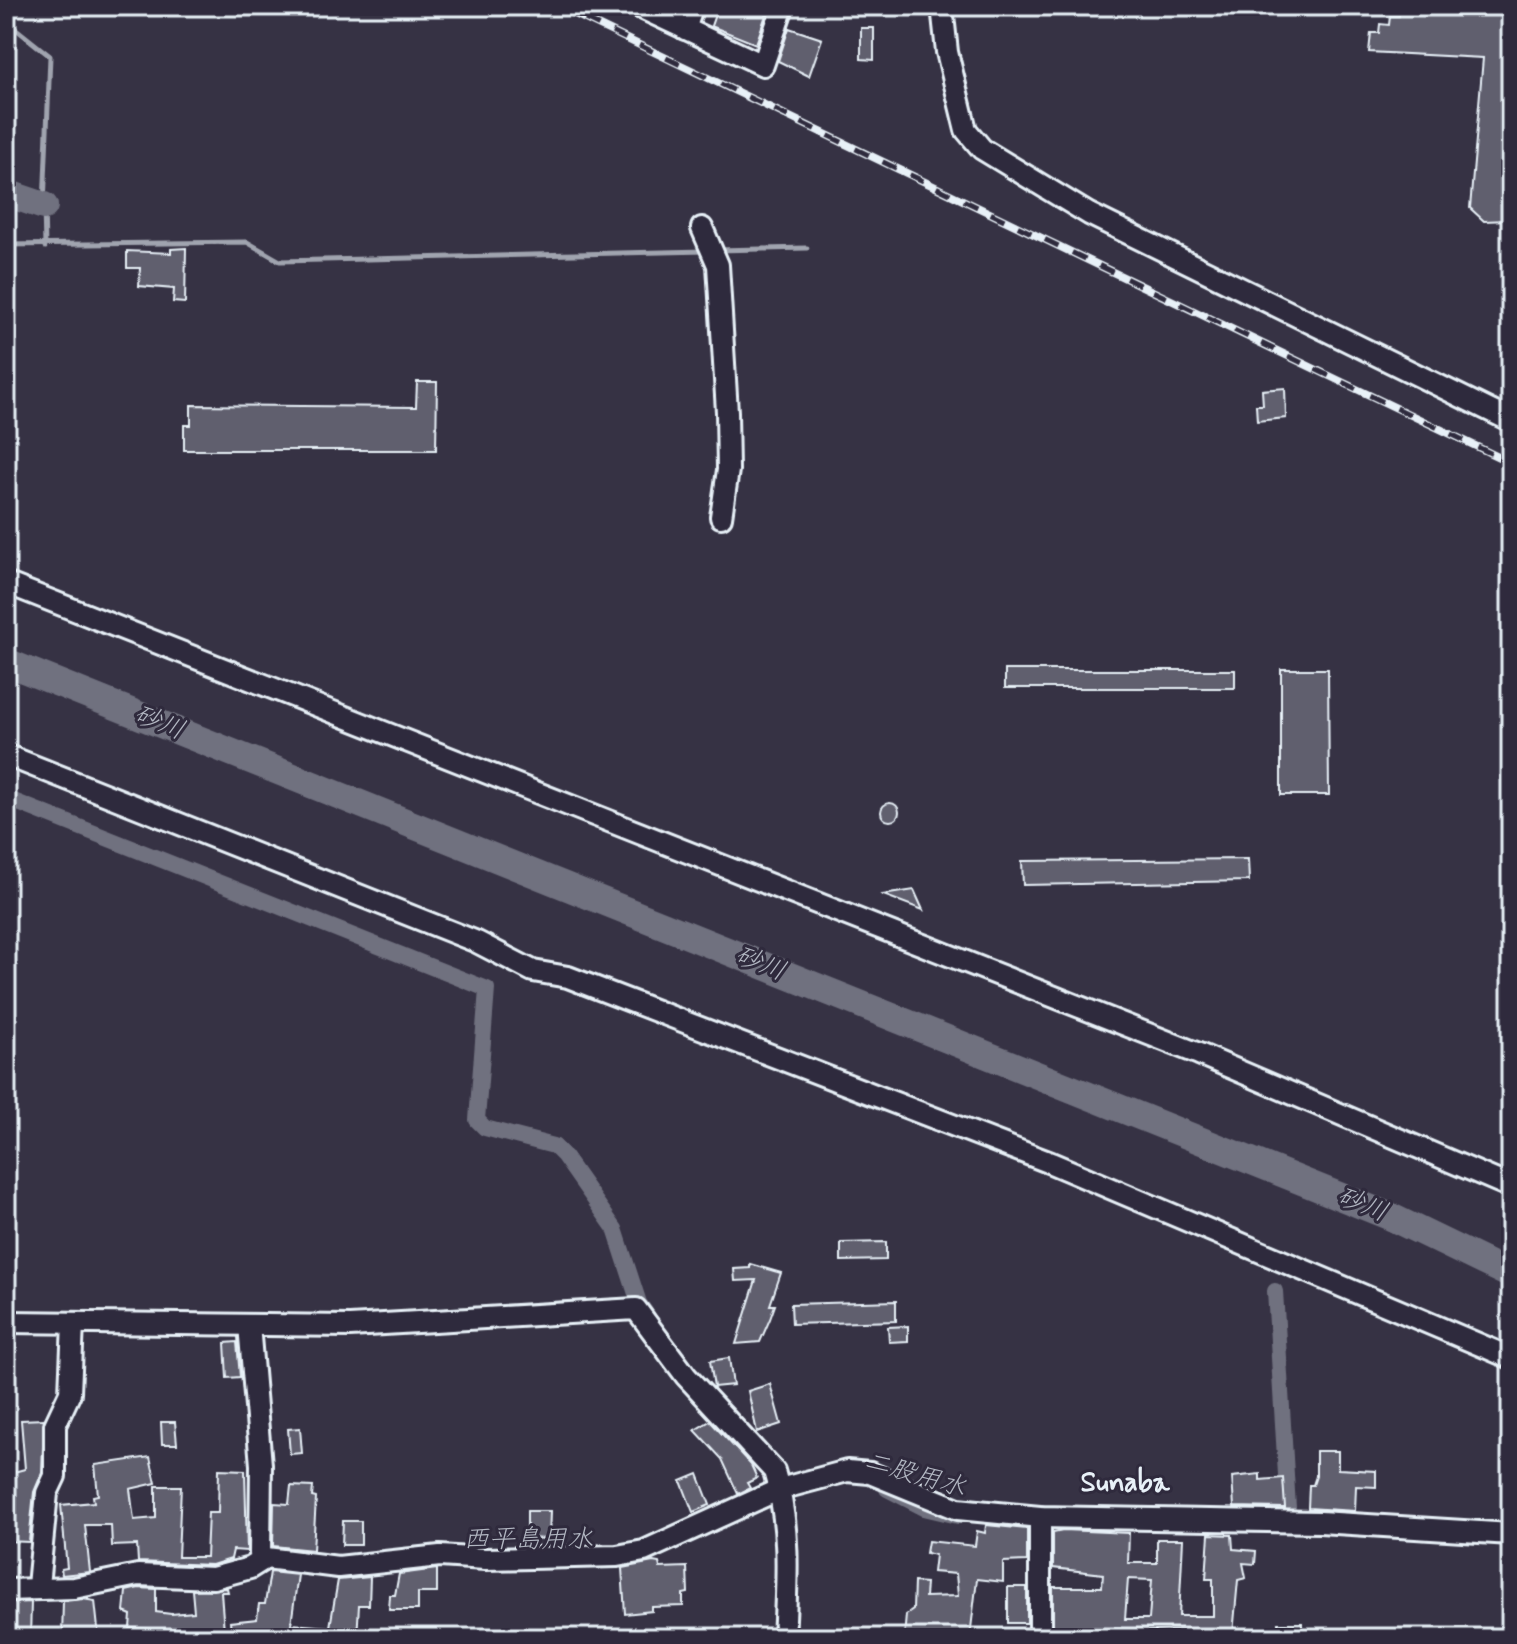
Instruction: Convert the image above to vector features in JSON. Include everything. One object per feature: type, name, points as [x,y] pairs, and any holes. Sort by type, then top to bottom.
[{"type":"street","points":[[637,6],[763,65],[783,6]]},
{"type":"street","points":[[685,29],[693,6]]},
{"type":"street","points":[[942,6],[947,52],[966,130],[982,149],[1089,214],[1511,421]]},
{"type":"street","points":[[702,228],[718,265],[728,470],[721,517]]},
{"type":"street","points":[[6,583],[1199,1054],[1511,1187]]},
{"type":"street","points":[[6,755],[477,942],[533,971],[568,977],[1051,1163],[1511,1358]]},
{"type":"street","points":[[6,1322],[350,1326],[636,1309],[686,1376],[774,1471],[780,1489],[788,1565],[784,1638]]},
{"type":"street","points":[[38,1586],[47,1493],[55,1476],[55,1425],[70,1393],[73,1323]]},
{"type":"street","points":[[249,1325],[261,1465],[260,1554],[263,1560]]},
{"type":"street","points":[[6,1590],[38,1586],[74,1588],[138,1575],[213,1578],[250,1568],[263,1560],[338,1567],[440,1556],[485,1559],[617,1556],[644,1551],[780,1489],[847,1471],[870,1473],[958,1509],[1040,1517],[1320,1522],[1511,1534]]},
{"type":"street","points":[[1040,1517],[1040,1638]]},
{"type":"building","points":[[718,6],[769,6],[756,44],[711,26]]},
{"type":"building","points":[[1400,6],[1511,6],[1508,220],[1484,221],[1470,208],[1483,58],[1369,52],[1371,33],[1379,33],[1380,24],[1389,25],[1390,16],[1399,16]]},
{"type":"building","points":[[789,28],[822,39],[809,76],[778,61]]},
{"type":"building","points":[[861,28],[874,28],[874,60],[861,59]]},
{"type":"building","points":[[186,248],[185,303],[173,302],[174,289],[139,286],[140,268],[127,268],[127,251],[171,253],[171,249]]},
{"type":"building","points":[[417,382],[437,382],[436,450],[184,450],[184,425],[191,425],[191,405],[416,407]]},
{"type":"building","points":[[1285,388],[1286,418],[1257,421],[1256,405],[1263,405],[1262,390]]},
{"type":"building","points":[[1281,669],[1328,669],[1329,795],[1281,795]]},
{"type":"building","points":[[1005,670],[1235,670],[1235,688],[1005,688]]},
{"type":"building","points":[[890,803],[899,812],[890,821],[881,812]]},
{"type":"building","points":[[1248,859],[1249,881],[1023,885],[1022,861]]},
{"type":"building","points":[[914,890],[923,910],[883,895]]},
{"type":"building","points":[[886,1242],[886,1260],[841,1261],[841,1243]]},
{"type":"building","points":[[750,1264],[781,1273],[770,1305],[775,1305],[760,1342],[736,1344],[756,1280],[735,1281],[734,1269],[750,1268]]},
{"type":"building","points":[[896,1301],[896,1321],[792,1324],[791,1304]]},
{"type":"building","points":[[908,1326],[908,1341],[889,1342],[888,1327]]},
{"type":"building","points":[[237,1342],[240,1377],[227,1378],[225,1343]]},
{"type":"building","points":[[729,1358],[733,1385],[714,1387],[710,1361]]},
{"type":"building","points":[[770,1384],[781,1424],[757,1432],[748,1391]]},
{"type":"building","points":[[44,1419],[42,1473],[34,1492],[29,1542],[6,1541],[6,1474],[25,1469],[21,1420]]},
{"type":"building","points":[[710,1421],[751,1465],[757,1478],[747,1483],[750,1488],[738,1494],[722,1459],[695,1430]]},
{"type":"building","points":[[161,1422],[175,1422],[177,1444],[162,1444]]},
{"type":"building","points":[[300,1428],[302,1453],[290,1454],[288,1429]]},
{"type":"building","points":[[1316,1451],[1338,1451],[1338,1469],[1376,1471],[1376,1487],[1356,1486],[1355,1511],[1308,1508],[1309,1485],[1313,1485],[1316,1476]]},
{"type":"building","points":[[150,1457],[156,1483],[130,1489],[134,1520],[156,1518],[156,1486],[181,1486],[178,1557],[206,1557],[208,1513],[218,1513],[219,1469],[245,1470],[247,1551],[233,1550],[231,1559],[212,1565],[138,1562],[137,1545],[112,1546],[111,1525],[85,1525],[90,1572],[62,1575],[61,1569],[67,1568],[61,1505],[94,1502],[93,1496],[98,1495],[95,1465]]},
{"type":"building","points":[[698,1474],[710,1505],[693,1512],[681,1481]]},
{"type":"building","points":[[1260,1474],[1260,1480],[1283,1478],[1285,1508],[1234,1507],[1232,1477]]},
{"type":"building","points":[[291,1486],[313,1487],[312,1497],[316,1498],[313,1550],[273,1546],[274,1503],[289,1504]]},
{"type":"building","points":[[527,1511],[550,1511],[549,1539],[527,1538]]},
{"type":"building","points":[[343,1521],[361,1521],[361,1545],[342,1545]]},
{"type":"building","points":[[986,1525],[1027,1529],[1027,1561],[1003,1562],[1003,1582],[977,1579],[970,1637],[904,1638],[906,1615],[913,1610],[914,1582],[926,1583],[925,1597],[958,1596],[956,1574],[933,1572],[935,1555],[926,1553],[928,1541],[975,1546],[977,1531],[985,1533]]},
{"type":"building","points":[[1053,1532],[1129,1533],[1128,1563],[1157,1563],[1157,1539],[1183,1539],[1179,1616],[1213,1616],[1213,1579],[1206,1579],[1209,1534],[1232,1535],[1233,1549],[1256,1551],[1255,1564],[1243,1563],[1246,1578],[1238,1580],[1233,1634],[1201,1634],[1189,1630],[1053,1634],[1053,1587],[1102,1587],[1103,1574],[1053,1568]],"holes":[[[1128,1579],[1152,1580],[1149,1619],[1125,1619]]]},
{"type":"building","points":[[659,1563],[660,1568],[687,1567],[688,1593],[683,1594],[683,1606],[652,1607],[652,1611],[625,1614],[622,1568]]},
{"type":"building","points":[[437,1569],[437,1593],[418,1593],[418,1610],[389,1610],[390,1595],[395,1595],[399,1574]]},
{"type":"building","points":[[270,1572],[298,1575],[291,1624],[330,1627],[338,1580],[370,1577],[369,1605],[359,1605],[357,1638],[232,1638],[230,1622],[257,1619],[259,1604],[265,1604]]},
{"type":"building","points":[[1008,1587],[1027,1587],[1027,1623],[1008,1623]]},
{"type":"building","points":[[227,1588],[228,1592],[221,1592],[224,1631],[207,1632],[207,1638],[149,1638],[150,1629],[130,1628],[131,1615],[124,1612],[126,1591],[156,1589],[156,1612],[171,1614],[194,1612],[192,1590]]},
{"type":"building","points":[[63,1601],[95,1601],[99,1638],[62,1638]]},
{"type":"building","points":[[31,1602],[30,1638],[6,1638],[9,1603]]},
{"type":"building","points":[[1278,1623],[1302,1623],[1302,1638],[1279,1638]]},
{"type":"waterway","points":[[6,21],[50,56],[45,247]]},
{"type":"waterway","points":[[6,193],[44,206]]},
{"type":"waterway","points":[[6,245],[247,242],[280,261],[706,251]]},
{"type":"waterway","points":[[716,250],[807,248]]},
{"type":"waterway","name":"砂川","points":[[6,662],[1389,1216],[1511,1275]]},
{"type":"waterway","points":[[6,798],[487,989],[477,1120],[485,1128],[554,1146],[563,1155],[615,1229],[639,1303],[648,1316]]},
{"type":"waterway","name":"二股用水","points":[[1275,1291],[1288,1508]]},
{"type":"waterway","name":"二股用水","points":[[887,1489],[924,1508],[958,1516]]},
{"type":"railway","points":[[558,6],[1511,463]]},
{"type":"district","name":"Sunaba","points":[[1125,1483]]},
{"type":"water label","name":"西平島用水","points":[[528,1540]]}]
